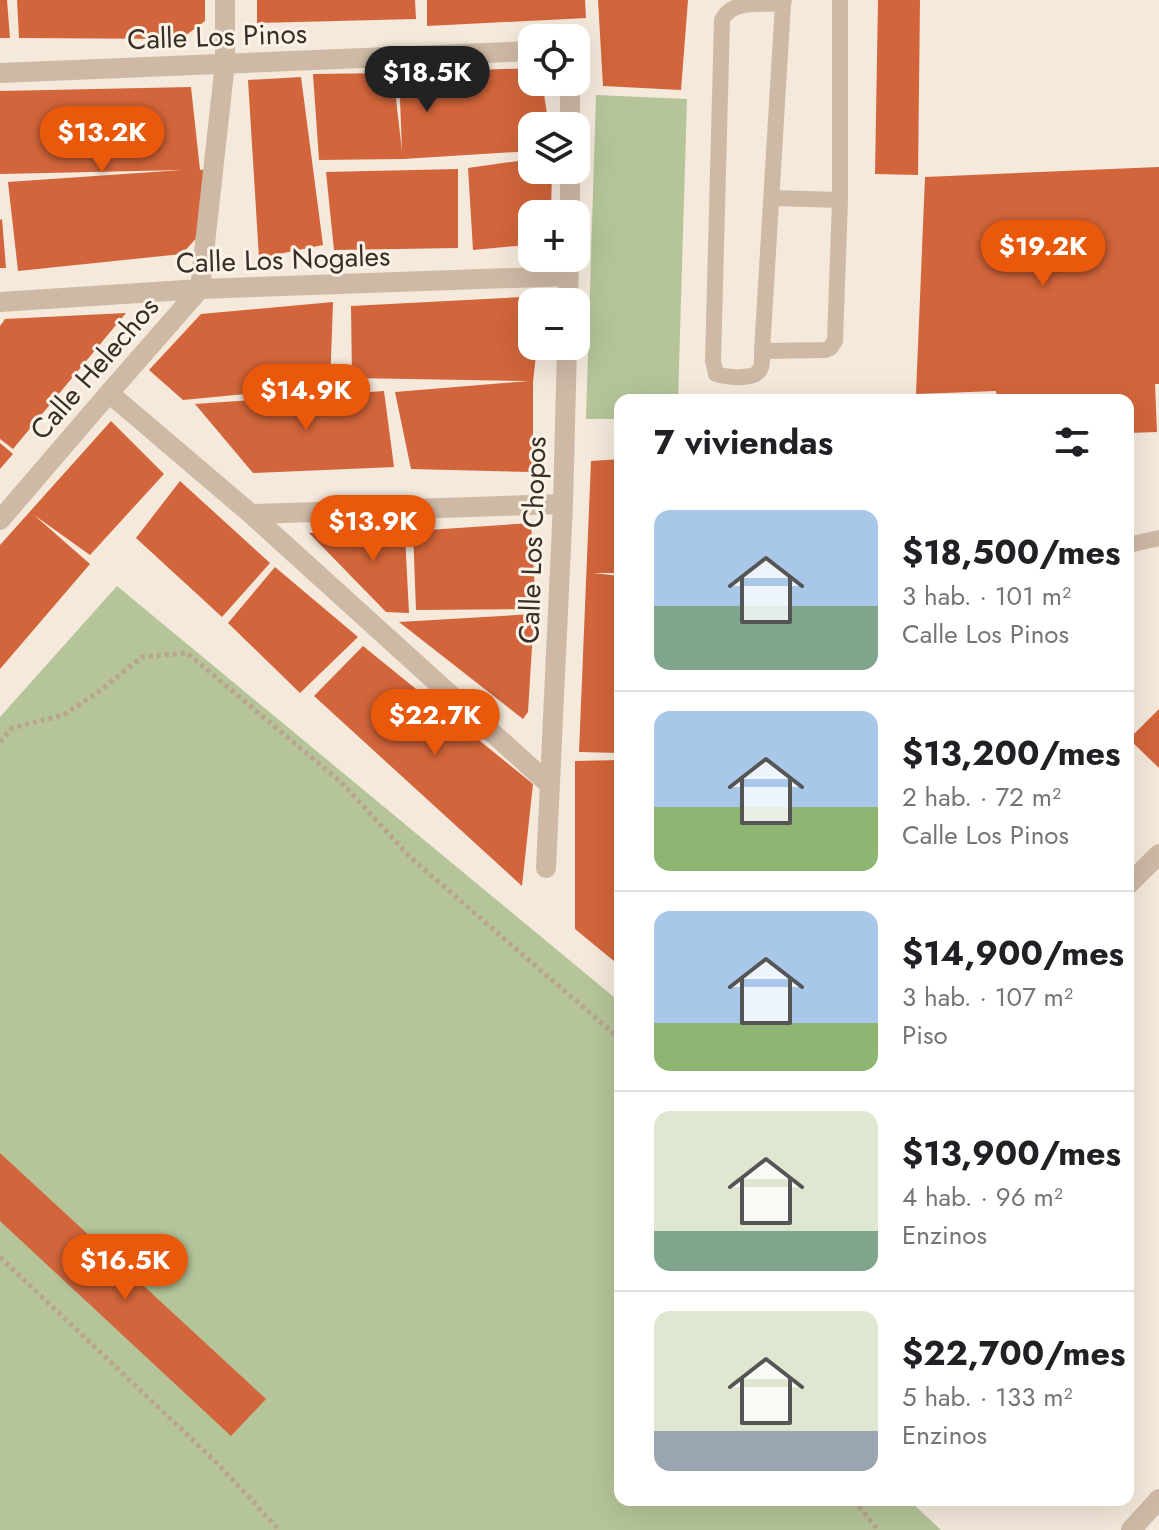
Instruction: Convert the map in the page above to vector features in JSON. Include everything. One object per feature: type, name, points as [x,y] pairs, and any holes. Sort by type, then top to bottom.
[{"type":"street","points":[[200,289],[225,63],[225,0]]},
{"type":"street","name":"Calle Los Pinos","points":[[0,73],[518,52]]},
{"type":"street","name":"Calle Los Nogales","points":[[0,302],[518,270]]},
{"type":"street","name":"Calle Helechos","points":[[0,520],[200,289]]},
{"type":"street","name":"Calle Los Chopos","points":[[546,868],[567,360]]},
{"type":"street","points":[[109,393],[251,514],[549,784]]},
{"type":"street","points":[[251,514],[563,504]]},
{"type":"street","points":[[1134,879],[1159,854]]},
{"type":"street","points":[[1131,1530],[1159,1499]]},
{"type":"lane","points":[[762,351],[825,350],[834,345],[840,200],[840,0]]},
{"type":"lane","points":[[784,2],[772,198],[761,368],[755,375],[716,374],[722,20],[725,12],[740,4],[784,2]]},
{"type":"lane","points":[[772,198],[840,200]]},
{"type":"lane","points":[[1134,544],[1159,538]]},
{"type":"path","points":[[0,742],[12,728],[63,715],[142,657],[187,653],[341,782],[411,858],[614,1034]]},
{"type":"path","points":[[0,1257],[219,1465],[279,1530]]},
{"type":"path","points":[[859,1506],[878,1530]]},
{"type":"green space","points":[[596,95],[687,99],[678,394],[614,394],[614,419],[586,419]]},
{"type":"green space","points":[[117,586],[614,997],[614,1506],[915,1506],[941,1530],[0,1530],[0,717]]},
{"type":"building","points":[[0,0],[7,0],[10,38],[0,38]]},
{"type":"building","points":[[17,0],[205,0],[205,21],[181,39],[19,38]]},
{"type":"building","points":[[257,0],[415,0],[416,19],[257,23]]},
{"type":"building","points":[[427,0],[585,0],[586,18],[427,26]]},
{"type":"building","points":[[598,0],[688,0],[681,90],[603,86]]},
{"type":"building","points":[[878,0],[920,0],[918,175],[875,174]]},
{"type":"building","points":[[518,69],[518,96],[544,96],[547,112],[518,112],[518,152],[403,159],[319,160],[313,74],[393,73],[402,151],[399,73]]},
{"type":"building","points":[[301,77],[323,245],[259,258],[248,80]]},
{"type":"building","points":[[191,87],[200,170],[207,169],[201,233],[182,254],[18,271],[8,182],[182,170],[0,174],[0,91]]},
{"type":"building","points":[[518,161],[518,184],[552,184],[551,200],[518,200],[518,246],[473,250],[468,168]]},
{"type":"building","points":[[1159,167],[1157,432],[1134,433],[1134,394],[996,394],[996,391],[916,394],[925,177]]},
{"type":"building","points":[[458,169],[458,248],[334,250],[326,172]]},
{"type":"building","points":[[2,219],[6,268],[0,268]]},
{"type":"building","points":[[518,297],[518,360],[535,360],[533,472],[411,469],[395,392],[529,381],[352,378],[351,306]]},
{"type":"building","points":[[333,302],[330,386],[183,400],[149,370],[201,314]]},
{"type":"building","points":[[126,313],[13,449],[0,439],[0,326],[5,319]]},
{"type":"building","points":[[384,391],[394,467],[253,473],[195,404]]},
{"type":"building","points":[[111,421],[164,474],[90,555],[34,515],[90,564],[0,669],[0,545]]},
{"type":"building","points":[[0,443],[13,454],[0,469]]},
{"type":"building","points":[[614,459],[614,573],[593,573],[614,575],[614,753],[579,752],[591,461]]},
{"type":"building","points":[[180,481],[270,563],[222,617],[136,538]]},
{"type":"building","points":[[531,523],[536,609],[416,610],[413,531]]},
{"type":"building","points":[[402,529],[405,535],[409,613],[386,612],[309,533]]},
{"type":"building","points":[[275,567],[358,637],[300,693],[228,623]]},
{"type":"building","points":[[534,614],[528,712],[523,719],[399,622]]},
{"type":"building","points":[[363,646],[533,784],[522,886],[314,696]]},
{"type":"building","points":[[1159,709],[1159,768],[1134,744],[1134,734]]},
{"type":"building","points":[[614,760],[614,961],[575,929],[575,761]]},
{"type":"building","points":[[0,1153],[266,1399],[231,1436],[0,1221]]}]
